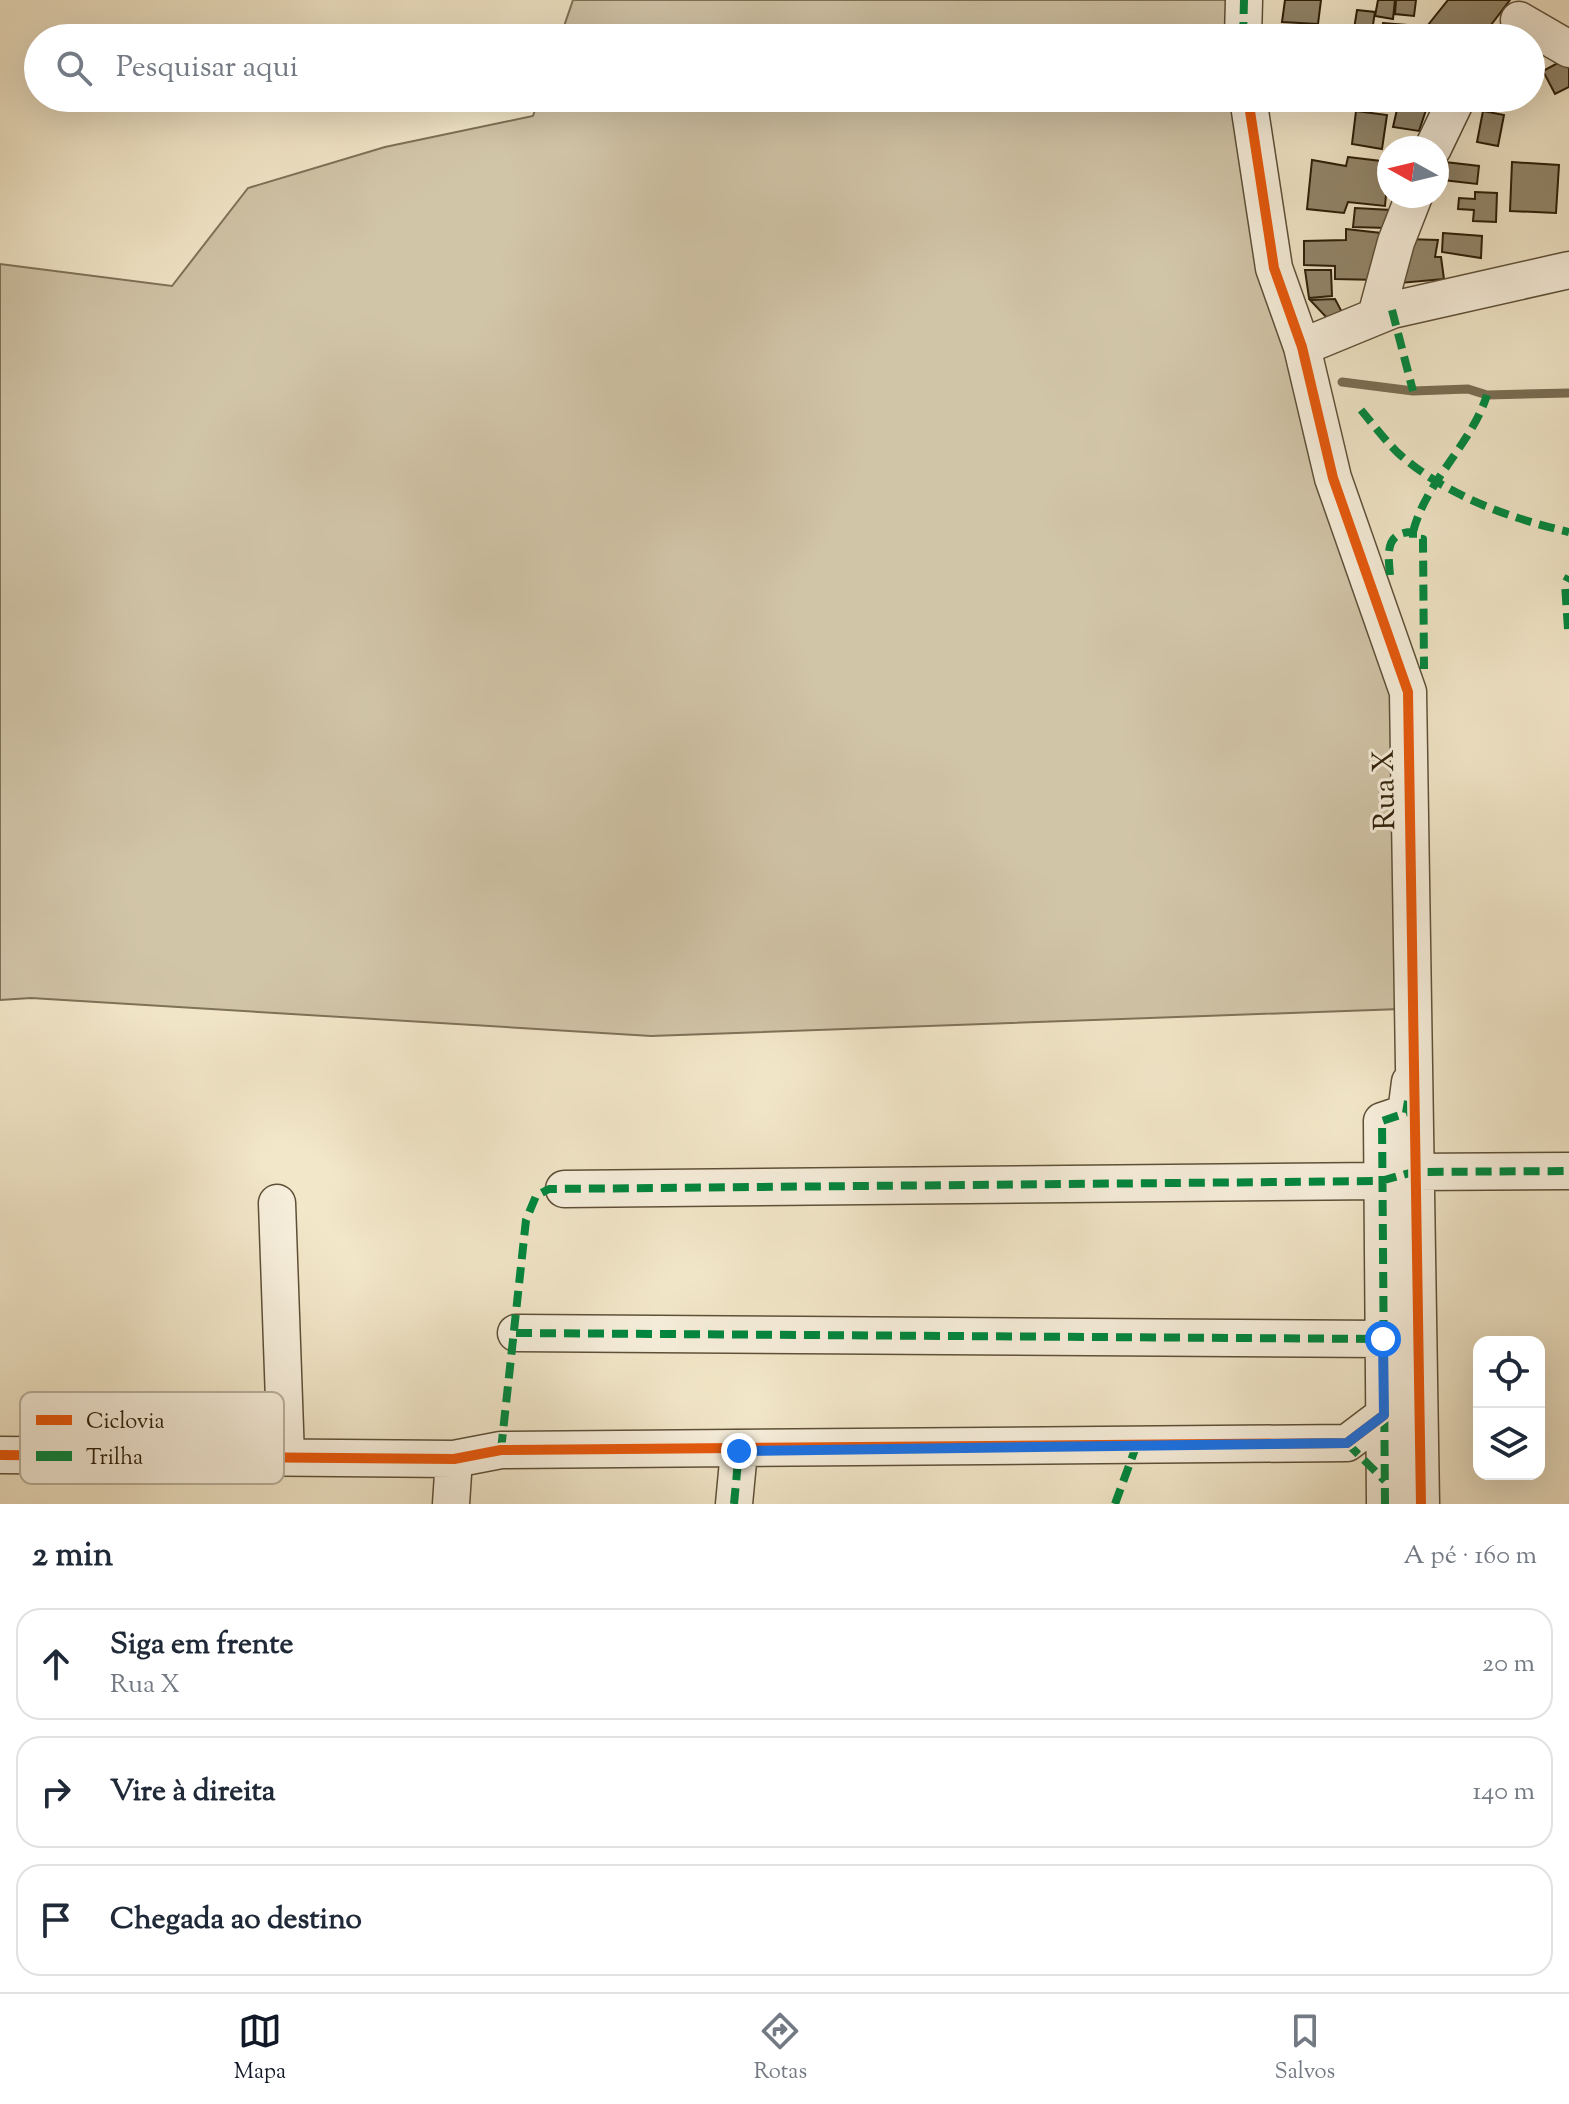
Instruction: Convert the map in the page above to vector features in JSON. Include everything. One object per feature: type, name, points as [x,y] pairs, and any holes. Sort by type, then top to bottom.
[{"type":"street","points":[[1243,24],[1244,0]]},
{"type":"street","points":[[1545,34],[1569,49]]},
{"type":"street","name":"Rua X","points":[[1250,112],[1274,268],[1302,347],[1333,478],[1408,692],[1414,1053],[1397,1176],[1383,1339],[1385,1492]]},
{"type":"street","points":[[1439,136],[1450,112]]},
{"type":"street","points":[[1376,316],[1396,242],[1409,208]]},
{"type":"street","points":[[1302,347],[1376,316],[1569,270]]},
{"type":"street","points":[[564,1189],[1569,1171]]},
{"type":"street","name":"Rua X","points":[[1397,1176],[1421,1504]]},
{"type":"street","points":[[277,1203],[284,1392]]},
{"type":"street","points":[[516,1333],[1383,1339]]},
{"type":"street","points":[[284,1401],[286,1457],[454,1459],[501,1450],[739,1451],[1347,1443],[1384,1415]]},
{"type":"street","points":[[1347,1443],[1385,1492]]},
{"type":"street","points":[[734,1504],[739,1451]]},
{"type":"street","points":[[0,1455],[20,1455]]},
{"type":"street","points":[[451,1504],[454,1459]]},
{"type":"shaded area","points":[[573,0],[1227,0],[1226,24],[565,24]]},
{"type":"shaded area","points":[[534,112],[1239,112],[1400,713],[1400,1009],[651,1036],[31,998],[0,1000],[0,264],[172,286],[248,188],[385,147],[533,116]]},
{"type":"building","points":[[1285,0],[1321,0],[1318,24],[1282,22]]},
{"type":"building","points":[[1378,0],[1395,0],[1393,19],[1375,16]]},
{"type":"building","points":[[1396,0],[1416,0],[1414,16],[1395,14]]},
{"type":"building","points":[[1448,0],[1510,0],[1492,24],[1429,24]]},
{"type":"building","points":[[1357,10],[1375,12],[1373,24],[1355,24]]},
{"type":"building","points":[[1565,59],[1569,67],[1569,87],[1555,94],[1545,70]]},
{"type":"building","points":[[1356,112],[1387,115],[1384,136],[1377,136],[1377,148],[1352,144]]},
{"type":"building","points":[[1396,112],[1425,112],[1419,131],[1393,127]]},
{"type":"building","points":[[1483,112],[1504,115],[1498,146],[1477,142]]},
{"type":"building","points":[[1348,157],[1377,161],[1377,205],[1348,202],[1344,213],[1307,209],[1312,160],[1346,166]]},
{"type":"building","points":[[1449,162],[1479,166],[1477,184],[1449,181]]},
{"type":"building","points":[[1512,162],[1559,165],[1556,213],[1510,211]]},
{"type":"building","points":[[1475,192],[1497,193],[1496,222],[1473,221],[1474,210],[1458,209],[1459,198],[1475,199]]},
{"type":"building","points":[[1355,208],[1391,210],[1387,228],[1353,227]]},
{"type":"building","points":[[1346,229],[1381,233],[1379,280],[1335,279],[1335,266],[1304,265],[1304,241],[1346,240]]},
{"type":"building","points":[[1443,233],[1482,236],[1481,258],[1442,252]]},
{"type":"building","points":[[1405,239],[1438,240],[1435,257],[1441,257],[1444,279],[1400,283]]},
{"type":"building","points":[[1305,270],[1331,270],[1332,296],[1309,298]]},
{"type":"building","points":[[1335,299],[1345,318],[1328,319],[1310,300]]},
{"type":"waterway","points":[[1342,382],[1413,391],[1468,389],[1487,395],[1569,393]]},
{"type":"marked path","points":[[1243,24],[1244,0]]},
{"type":"marked path","points":[[1392,310],[1413,391]]},
{"type":"marked path","points":[[1413,532],[1428,496],[1471,430],[1487,395]]},
{"type":"marked path","points":[[1361,410],[1397,452],[1435,481],[1501,512],[1569,532]]},
{"type":"marked path","points":[[1390,575],[1389,552],[1393,540],[1404,533],[1413,532],[1413,538],[1423,539],[1424,669]]},
{"type":"marked path","points":[[1568,629],[1565,584],[1569,576]]},
{"type":"marked path","points":[[1385,1504],[1382,1121],[1406,1113],[1408,1101]]},
{"type":"marked path","points":[[501,1450],[526,1220],[536,1196],[549,1189],[1381,1181],[1413,1172],[1569,1171]]},
{"type":"marked path","points":[[516,1333],[1383,1339]]},
{"type":"marked path","points":[[1347,1443],[1385,1481]]},
{"type":"marked path","points":[[1115,1504],[1137,1444]]},
{"type":"marked path","points":[[734,1504],[739,1451]]},
{"type":"cycle path","points":[[1250,112],[1274,268],[1302,347],[1333,478],[1408,692],[1421,1504]]},
{"type":"cycle path","points":[[284,1458],[454,1459],[501,1450],[1347,1443],[1384,1415]]},
{"type":"cycle path","points":[[0,1455],[20,1455]]},
{"type":"route","points":[[739,1451],[1347,1443],[1384,1415],[1383,1339]]}]
